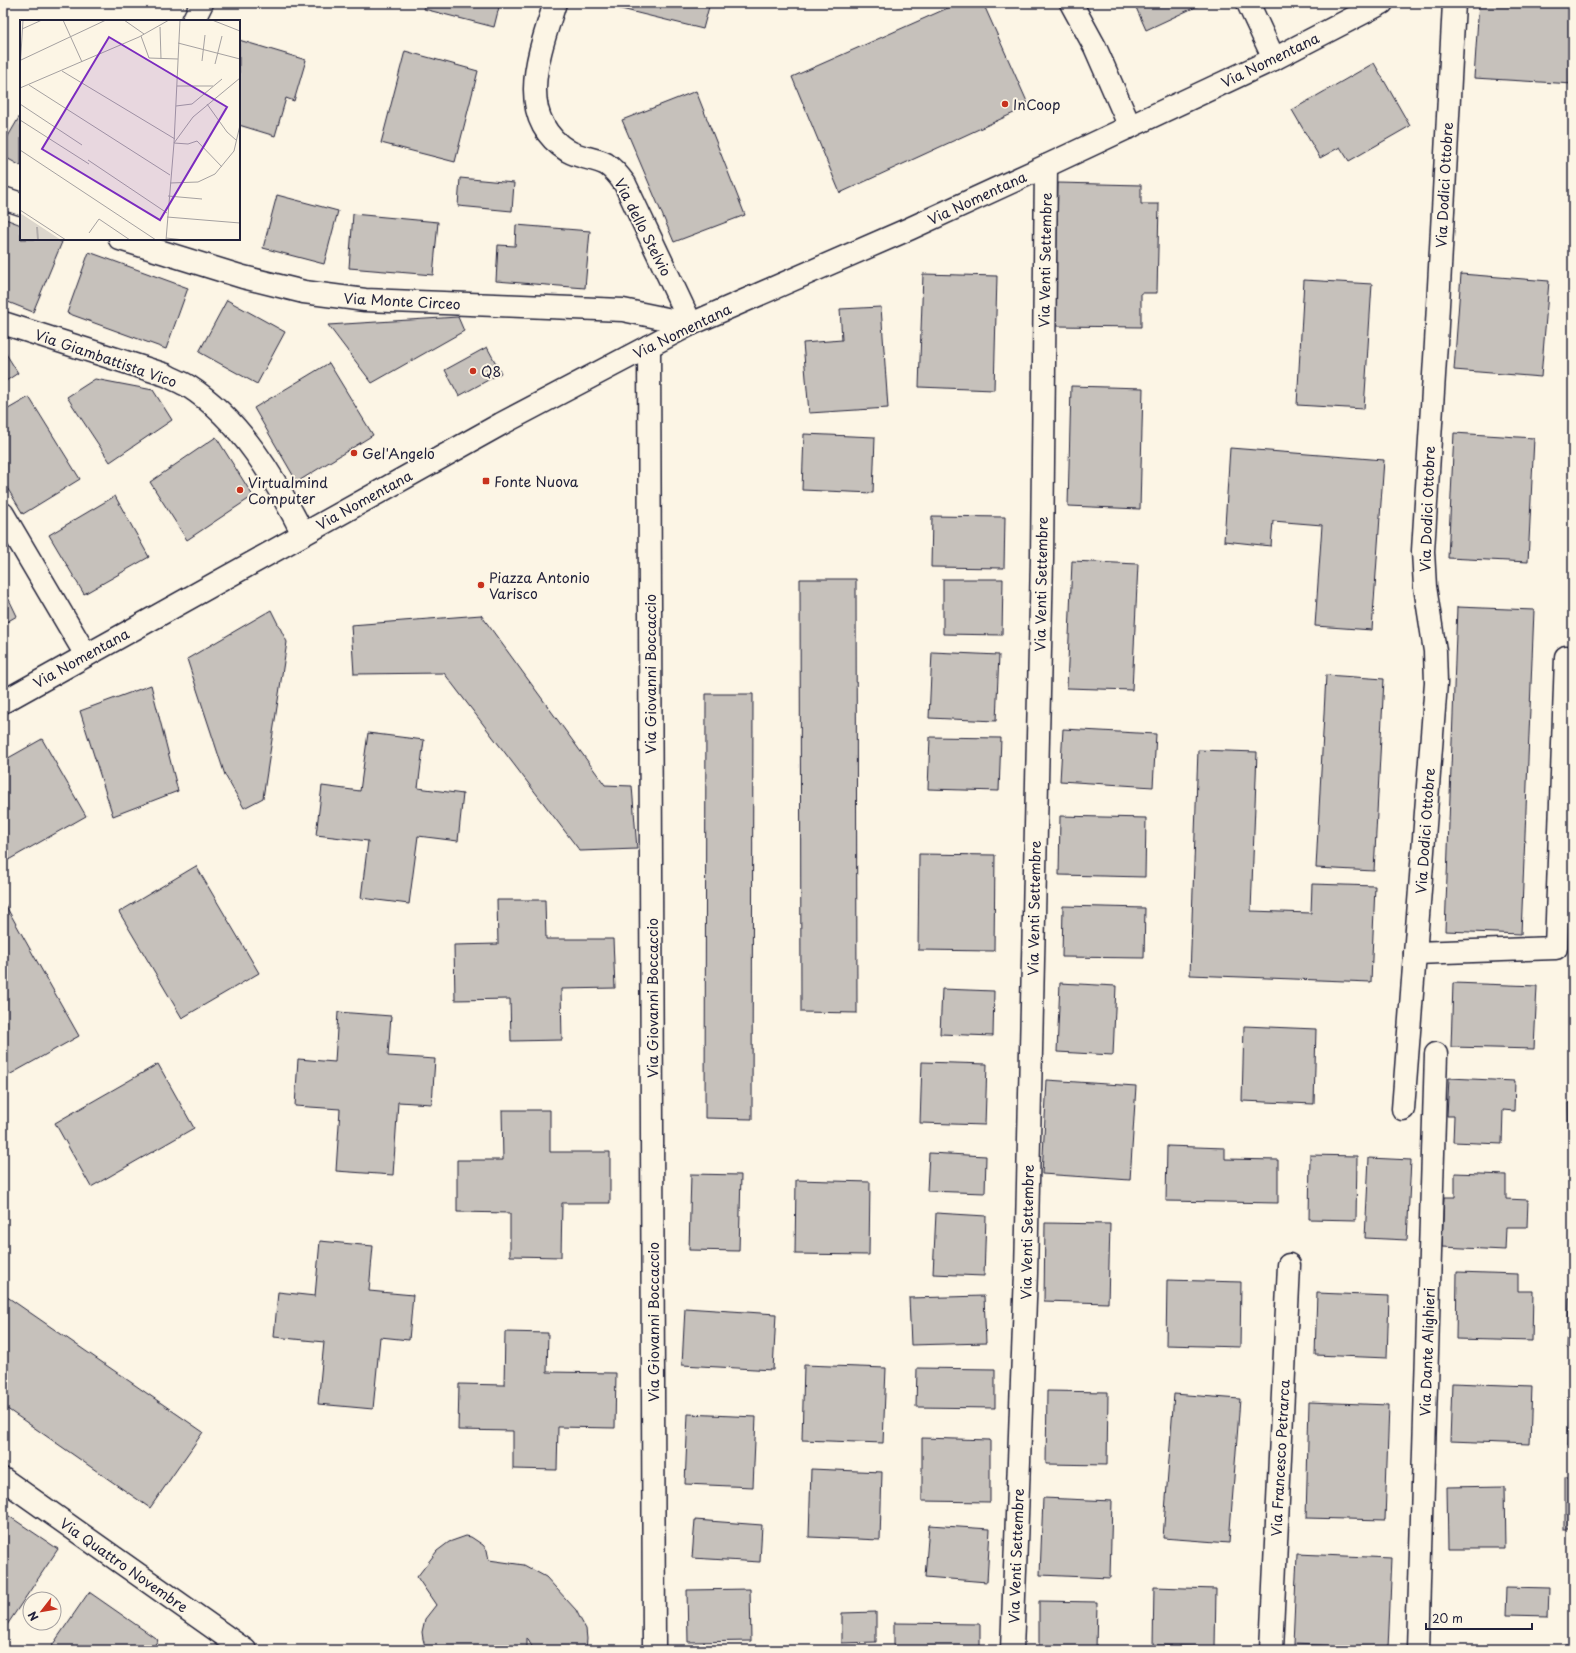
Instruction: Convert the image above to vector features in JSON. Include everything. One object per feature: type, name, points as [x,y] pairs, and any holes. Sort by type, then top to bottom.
[{"type":"street","points":[[194,20],[202,3]]},
{"type":"street","name":"Via dello Stelvio","points":[[554,3],[537,62],[535,77],[535,102],[543,124],[558,143],[569,152],[607,164],[625,184],[691,324]]},
{"type":"street","points":[[1071,3],[1095,48],[1130,126]]},
{"type":"street","points":[[1248,3],[1274,59]]},
{"type":"street","name":"Via Nomentana","points":[[3,702],[501,424],[691,324],[909,229],[1046,166],[1274,59],[1382,3]]},
{"type":"street","name":"Via Dodici Ottobre","points":[[1403,1109],[1436,683],[1435,651],[1425,587],[1423,551],[1436,343],[1454,3]]},
{"type":"street","name":"Via Venti Settembre","points":[[1012,1650],[1026,1265],[1042,567],[1046,166]]},
{"type":"street","points":[[3,198],[20,204]]},
{"type":"street","name":"Via Monte Circeo","points":[[123,240],[243,277],[304,292],[365,300],[623,310],[691,324]]},
{"type":"street","name":"Via Giambattista Vico","points":[[3,323],[166,375],[188,386],[222,414],[250,447],[280,491],[303,534]]},
{"type":"street","name":"Via Giovanni Boccaccio","points":[[649,346],[654,1650]]},
{"type":"street","points":[[3,514],[86,655]]},
{"type":"street","points":[[1415,953],[1556,948],[1566,657]]},
{"type":"street","name":"Via Dante Alighieri","points":[[1418,1650],[1436,1054]]},
{"type":"street","name":"Via Francesco Petrarca","points":[[1271,1650],[1289,1265]]},
{"type":"street","name":"Via Quattro Novembre","points":[[3,1479],[245,1650]]},
{"type":"building","points":[[425,3],[500,3],[494,27],[424,9]]},
{"type":"building","points":[[614,3],[710,3],[703,29],[613,7]]},
{"type":"building","points":[[959,3],[983,3],[1029,106],[840,193],[792,77]]},
{"type":"building","points":[[1134,3],[1204,3],[1146,30]]},
{"type":"building","points":[[1479,3],[1573,3],[1573,84],[1474,78]]},
{"type":"building","points":[[240,40],[306,60],[294,101],[286,98],[275,136],[240,125]]},
{"type":"building","points":[[405,51],[478,71],[455,162],[381,143]]},
{"type":"building","points":[[1374,63],[1410,126],[1349,161],[1340,147],[1320,158],[1292,110]]},
{"type":"building","points":[[696,91],[745,215],[674,242],[622,120]]},
{"type":"building","points":[[20,116],[20,165],[3,156],[3,145]]},
{"type":"building","points":[[460,178],[514,183],[512,211],[458,206]]},
{"type":"building","points":[[1058,183],[1141,185],[1141,204],[1159,204],[1157,293],[1141,293],[1141,327],[1055,326]]},
{"type":"building","points":[[277,195],[338,211],[324,264],[263,248]]},
{"type":"building","points":[[353,214],[438,222],[433,275],[349,268]]},
{"type":"building","points":[[3,218],[20,225],[20,240],[57,240],[62,242],[33,312],[3,300]]},
{"type":"building","points":[[516,225],[590,231],[585,288],[496,281],[498,245],[515,246]]},
{"type":"building","points":[[89,252],[188,288],[166,349],[67,313]]},
{"type":"building","points":[[923,274],[997,276],[994,390],[919,387]]},
{"type":"building","points":[[1461,274],[1549,281],[1541,377],[1454,370]]},
{"type":"building","points":[[1304,280],[1372,284],[1364,409],[1297,405]]},
{"type":"building","points":[[227,300],[285,332],[257,384],[199,352]]},
{"type":"building","points":[[881,307],[888,408],[809,413],[803,343],[842,340],[840,309]]},
{"type":"building","points":[[458,317],[464,331],[372,383],[328,325]]},
{"type":"building","name":"Q8","points":[[487,347],[501,373],[459,396],[445,370]]},
{"type":"building","points":[[3,349],[18,373],[3,383]]},
{"type":"building","points":[[329,363],[373,435],[297,482],[254,408]]},
{"type":"building","points":[[95,379],[153,390],[172,420],[110,462],[67,397]]},
{"type":"building","points":[[1071,386],[1143,388],[1140,509],[1068,506]]},
{"type":"building","points":[[29,397],[80,479],[23,514],[3,481],[3,412]]},
{"type":"building","points":[[1454,433],[1534,438],[1528,562],[1448,558]]},
{"type":"building","points":[[804,434],[875,437],[873,493],[802,490]]},
{"type":"building","points":[[216,437],[253,496],[187,540],[150,482]]},
{"type":"building","points":[[1230,448],[1384,460],[1372,630],[1315,626],[1322,525],[1273,521],[1271,546],[1224,541]]},
{"type":"building","points":[[115,496],[149,557],[84,594],[49,535]]},
{"type":"building","points":[[932,516],[1005,517],[1004,568],[931,567]]},
{"type":"building","points":[[1072,561],[1138,564],[1132,690],[1067,688]]},
{"type":"building","points":[[800,579],[856,579],[857,1013],[801,1012]]},
{"type":"building","points":[[943,579],[1003,579],[1002,635],[943,634]]},
{"type":"building","points":[[3,587],[17,616],[3,624]]},
{"type":"building","points":[[1457,607],[1534,610],[1521,934],[1445,931]]},
{"type":"building","points":[[271,610],[287,642],[263,798],[244,808],[225,775],[187,659]]},
{"type":"building","points":[[481,615],[605,785],[632,786],[637,849],[580,851],[444,673],[354,674],[351,625]]},
{"type":"building","points":[[932,652],[999,655],[996,721],[929,718]]},
{"type":"building","points":[[1326,675],[1384,679],[1374,871],[1316,868]]},
{"type":"building","points":[[151,685],[178,791],[113,816],[80,711]]},
{"type":"building","points":[[706,694],[753,694],[752,1119],[705,1118]]},
{"type":"building","points":[[1063,729],[1156,734],[1153,787],[1060,781]]},
{"type":"building","points":[[368,733],[424,740],[418,788],[463,794],[458,841],[418,836],[409,904],[361,898],[368,841],[316,835],[322,786],[360,791]]},
{"type":"building","points":[[930,737],[1001,738],[999,791],[928,789]]},
{"type":"building","points":[[42,739],[86,816],[3,863],[3,761]]},
{"type":"building","points":[[1198,750],[1257,752],[1251,911],[1311,913],[1312,884],[1375,886],[1371,982],[1190,975]]},
{"type":"building","points":[[1060,816],[1146,818],[1145,877],[1059,875]]},
{"type":"building","points":[[919,854],[995,855],[994,951],[918,950]]},
{"type":"building","points":[[196,866],[259,973],[182,1018],[119,912]]},
{"type":"building","points":[[497,900],[545,900],[546,939],[613,939],[615,988],[561,989],[562,1040],[511,1041],[510,999],[455,1000],[454,945],[498,944]]},
{"type":"building","points":[[3,901],[79,1036],[9,1075],[3,1064]]},
{"type":"building","points":[[1063,906],[1145,908],[1144,958],[1062,957]]},
{"type":"building","points":[[1060,983],[1116,986],[1113,1055],[1057,1052]]},
{"type":"building","points":[[1453,983],[1537,986],[1534,1049],[1451,1047]]},
{"type":"building","points":[[942,989],[994,991],[993,1036],[940,1034]]},
{"type":"building","points":[[338,1012],[391,1016],[388,1056],[435,1059],[432,1104],[398,1102],[393,1175],[336,1171],[340,1109],[295,1106],[298,1059],[335,1062]]},
{"type":"building","points":[[1244,1026],[1316,1029],[1314,1104],[1242,1101]]},
{"type":"building","points":[[922,1062],[987,1064],[985,1125],[920,1123]]},
{"type":"building","points":[[158,1064],[194,1128],[91,1187],[55,1123]]},
{"type":"building","points":[[1449,1078],[1515,1081],[1514,1111],[1503,1110],[1502,1144],[1453,1142],[1454,1116],[1447,1116]]},
{"type":"building","points":[[1047,1080],[1136,1086],[1130,1180],[1042,1174]]},
{"type":"building","points":[[1568,1103],[1573,1103],[1573,1149],[1569,1149]]},
{"type":"building","points":[[502,1110],[550,1110],[550,1152],[610,1152],[610,1203],[562,1203],[561,1257],[510,1256],[510,1213],[457,1212],[457,1160],[503,1160]]},
{"type":"building","points":[[1167,1146],[1225,1148],[1225,1159],[1278,1160],[1278,1203],[1166,1201]]},
{"type":"building","points":[[929,1153],[986,1156],[985,1193],[927,1191]]},
{"type":"building","points":[[1310,1155],[1357,1156],[1356,1220],[1309,1219]]},
{"type":"building","points":[[1369,1158],[1411,1160],[1407,1240],[1365,1238]]},
{"type":"building","points":[[1455,1173],[1506,1175],[1506,1199],[1528,1200],[1527,1227],[1506,1227],[1505,1250],[1442,1247],[1444,1197],[1455,1197]]},
{"type":"building","points":[[691,1174],[741,1175],[739,1251],[689,1250]]},
{"type":"building","points":[[796,1180],[870,1182],[869,1255],[795,1254]]},
{"type":"building","points":[[936,1213],[986,1216],[984,1276],[933,1274]]},
{"type":"building","points":[[1045,1223],[1110,1224],[1108,1303],[1044,1301]]},
{"type":"building","points":[[320,1241],[373,1246],[369,1291],[413,1295],[409,1340],[380,1337],[373,1409],[318,1404],[324,1342],[274,1337],[278,1292],[315,1296]]},
{"type":"building","points":[[1457,1272],[1518,1274],[1518,1291],[1533,1291],[1532,1341],[1456,1339]]},
{"type":"building","points":[[1167,1280],[1241,1282],[1240,1347],[1166,1345]]},
{"type":"building","points":[[1317,1293],[1389,1296],[1387,1358],[1315,1355]]},
{"type":"building","points":[[3,1294],[203,1432],[150,1508],[3,1406]]},
{"type":"building","points":[[984,1296],[986,1343],[911,1345],[909,1298]]},
{"type":"building","points":[[1569,1298],[1573,1298],[1573,1348],[1567,1348]]},
{"type":"building","points":[[685,1308],[776,1314],[773,1370],[682,1365]]},
{"type":"building","points":[[505,1332],[548,1333],[547,1372],[616,1373],[615,1428],[558,1427],[557,1470],[513,1469],[513,1431],[458,1430],[459,1384],[504,1385]]},
{"type":"building","points":[[804,1365],[886,1368],[883,1443],[802,1440]]},
{"type":"building","points":[[917,1368],[995,1369],[995,1408],[916,1407]]},
{"type":"building","points":[[1452,1383],[1532,1386],[1530,1444],[1450,1441]]},
{"type":"building","points":[[1570,1383],[1573,1383],[1573,1447],[1568,1446]]},
{"type":"building","points":[[1047,1391],[1108,1392],[1107,1465],[1046,1464]]},
{"type":"building","points":[[1174,1394],[1240,1399],[1229,1543],[1163,1538]]},
{"type":"building","points":[[1309,1402],[1389,1405],[1385,1520],[1306,1518]]},
{"type":"building","points":[[688,1414],[756,1417],[753,1487],[685,1484]]},
{"type":"building","points":[[922,1438],[990,1440],[990,1502],[922,1501]]},
{"type":"building","points":[[811,1469],[882,1472],[880,1540],[809,1537]]},
{"type":"building","points":[[1565,1477],[1573,1477],[1573,1530],[1565,1530]]},
{"type":"building","points":[[1504,1486],[1505,1548],[1448,1548],[1447,1487]]},
{"type":"building","points":[[1043,1498],[1112,1501],[1110,1578],[1040,1575]]},
{"type":"building","points":[[3,1512],[58,1549],[30,1591],[22,1591],[22,1603],[3,1631]]},
{"type":"building","points":[[695,1520],[762,1525],[760,1562],[692,1558]]},
{"type":"building","points":[[929,1525],[990,1529],[987,1582],[925,1577]]},
{"type":"building","points":[[466,1536],[471,1537],[483,1545],[487,1550],[489,1560],[524,1565],[546,1577],[576,1610],[586,1629],[586,1650],[534,1650],[527,1638],[527,1650],[426,1650],[422,1632],[425,1619],[436,1605],[417,1577],[437,1551],[449,1542]]},
{"type":"building","points":[[1297,1554],[1392,1558],[1388,1648],[1293,1644]]},
{"type":"building","points":[[1154,1587],[1216,1589],[1215,1647],[1153,1645]]},
{"type":"building","points":[[1507,1588],[1550,1589],[1549,1616],[1506,1615]]},
{"type":"building","points":[[750,1589],[751,1641],[688,1642],[687,1590]]},
{"type":"building","points":[[89,1592],[158,1640],[151,1650],[49,1650]]},
{"type":"building","points":[[1039,1601],[1097,1602],[1096,1650],[1039,1650]]},
{"type":"building","points":[[876,1612],[876,1642],[842,1643],[842,1613]]},
{"type":"building","points":[[894,1623],[980,1624],[980,1650],[894,1650]]},
{"type":"building","points":[[1565,1645],[1573,1645],[1573,1650],[1565,1650]]},
{"type":"place","name":"InCoop","points":[[1005,104]]},
{"type":"place","name":"Q8","points":[[473,371]]},
{"type":"place","name":"Gel'Angelo","points":[[354,453]]},
{"type":"place","name":"Fonte Nuova","points":[[486,481]]},
{"type":"place","name":"Virtualmind Computer","points":[[240,490]]},
{"type":"place","name":"Piazza Antonio Varisco","points":[[481,585]]}]
